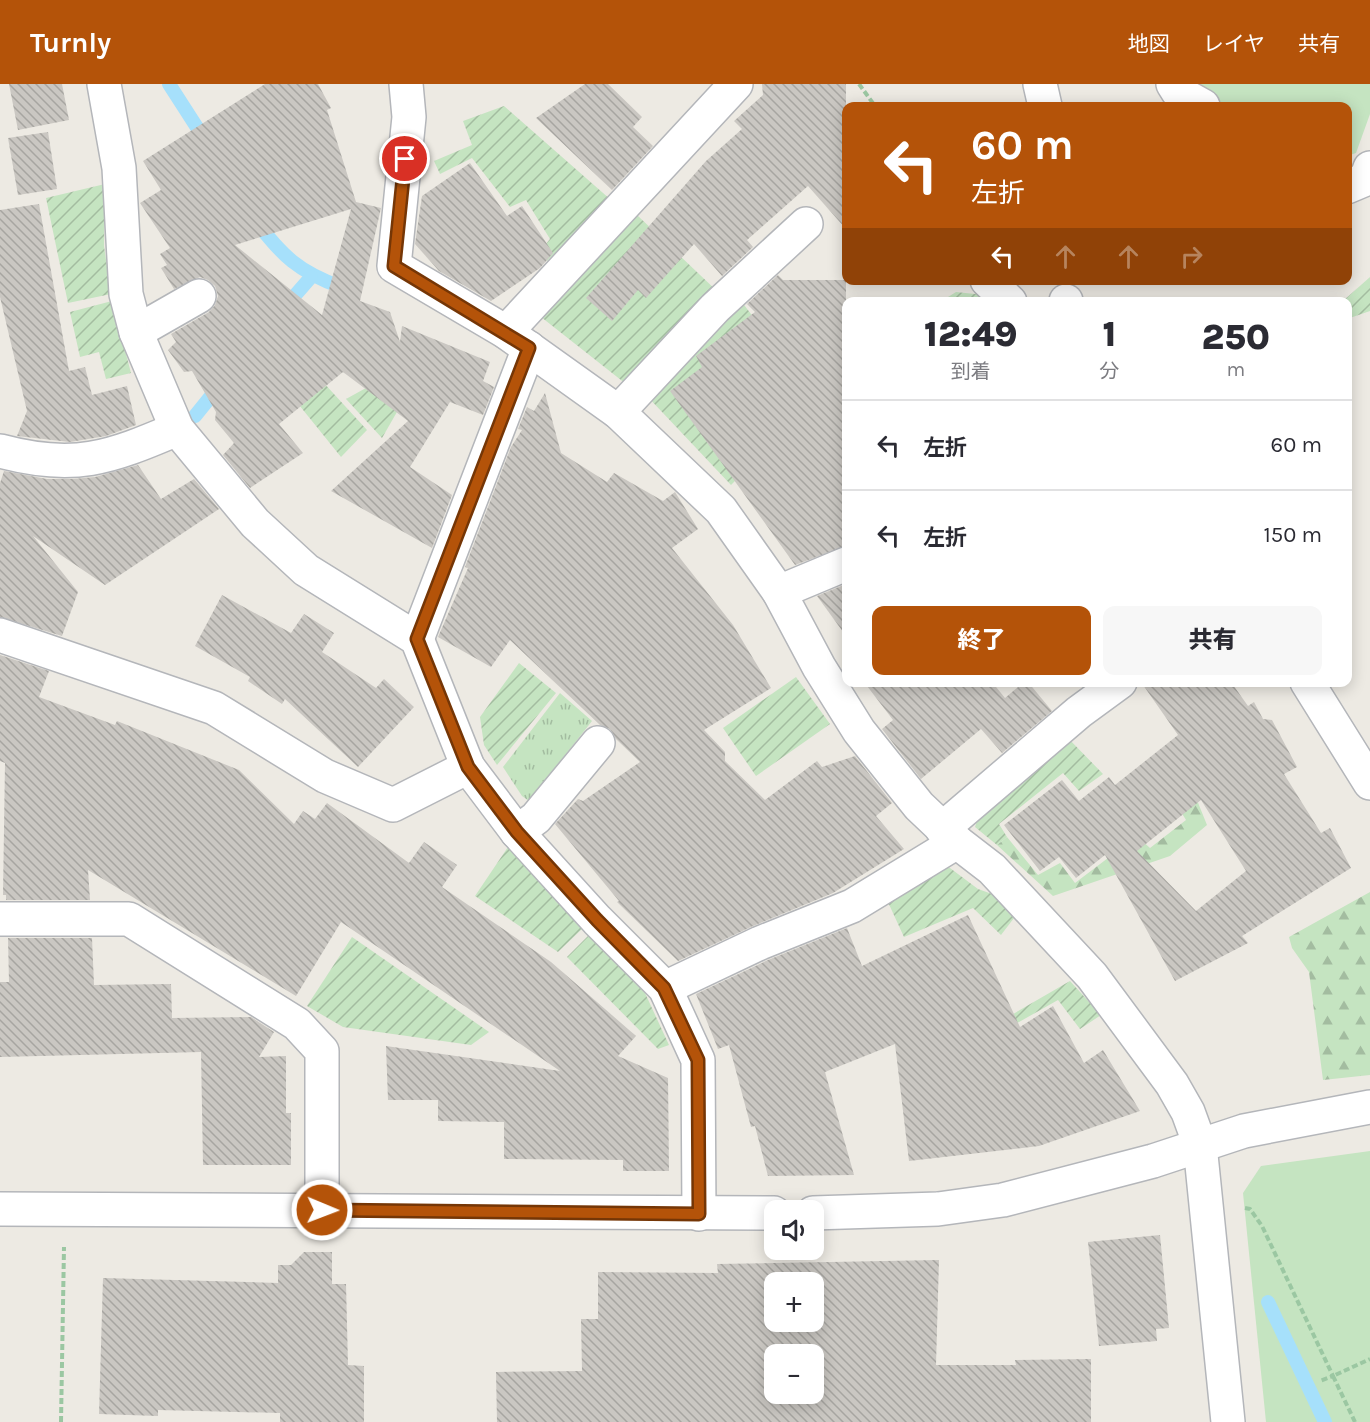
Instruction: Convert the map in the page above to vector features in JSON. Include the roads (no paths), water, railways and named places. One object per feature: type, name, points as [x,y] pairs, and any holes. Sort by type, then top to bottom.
[{"type":"street","points":[[104,84],[120,168],[126,294],[136,332],[177,429],[255,523],[306,570],[417,639],[468,767],[517,832],[597,920],[664,988],[698,1060],[699,1214]]},
{"type":"street","points":[[406,84],[409,117],[394,266],[517,340],[618,412],[720,510],[779,592],[819,667],[859,731],[919,807],[950,836],[992,869],[1092,976],[1172,1084],[1188,1112],[1200,1145],[1228,1422]]},
{"type":"street","points":[[417,639],[517,340],[736,84]]},
{"type":"street","points":[[1040,84],[1044,102]]},
{"type":"street","points":[[1173,84],[1178,92],[1196,102]]},
{"type":"street","points":[[1352,186],[1366,179],[1370,168]]},
{"type":"street","points":[[618,412],[715,308],[806,224]]},
{"type":"street","points":[[992,285],[1005,297]]},
{"type":"street","points":[[136,332],[199,296]]},
{"type":"street","points":[[0,451],[30,459],[80,461],[120,453],[177,429]]},
{"type":"street","points":[[779,592],[842,566]]},
{"type":"street","points":[[0,635],[214,708],[325,776],[393,805],[468,767]]},
{"type":"street","points":[[664,988],[760,943],[852,906],[950,836],[1079,712],[1113,687]]},
{"type":"street","points":[[1310,687],[1370,783]]},
{"type":"street","points":[[517,832],[536,818],[598,743]]},
{"type":"street","points":[[0,919],[129,919],[297,1024],[322,1051],[322,1210]]},
{"type":"street","points":[[824,1213],[938,1209],[1003,1200],[1069,1185],[1244,1131],[1370,1107]]},
{"type":"street","points":[[0,1209],[764,1213]]},
{"type":"waterway","points":[[169,84],[207,143]]},
{"type":"waterway","points":[[255,220],[274,244],[302,269],[341,287]]},
{"type":"waterway","points":[[284,308],[311,277]]},
{"type":"waterway","points":[[195,416],[220,385]]},
{"type":"waterway","points":[[1268,1302],[1325,1422]]}]
